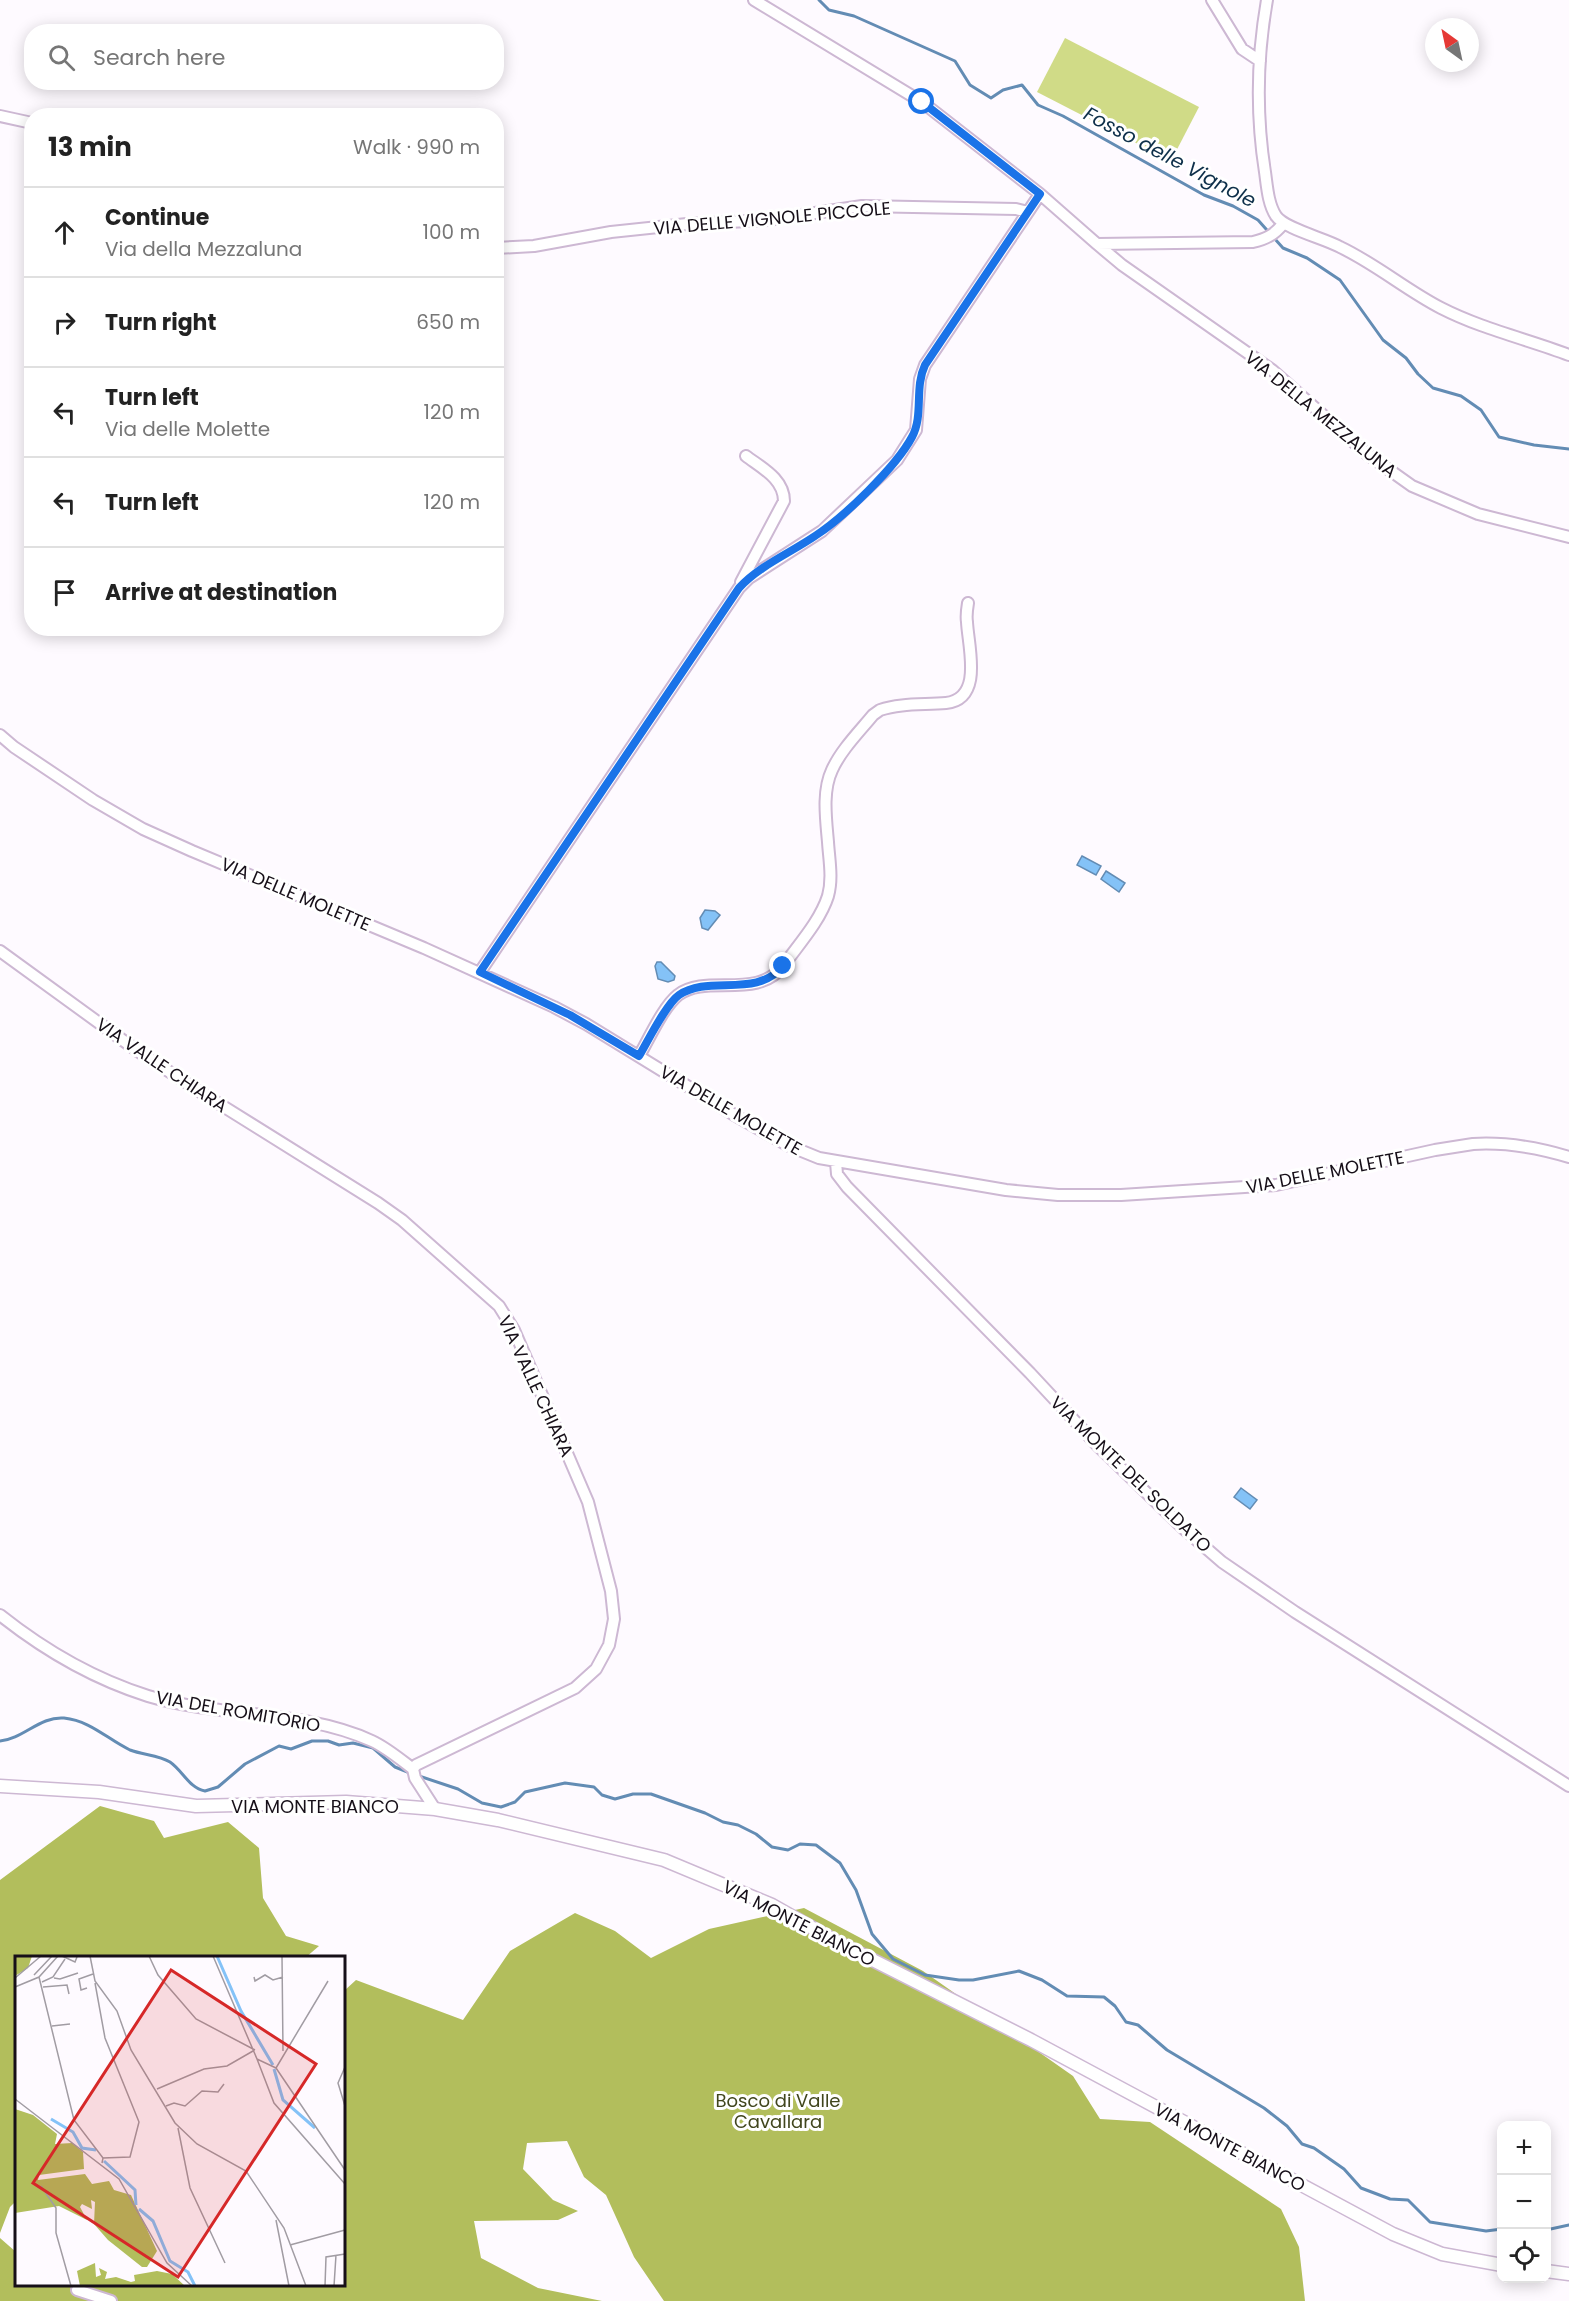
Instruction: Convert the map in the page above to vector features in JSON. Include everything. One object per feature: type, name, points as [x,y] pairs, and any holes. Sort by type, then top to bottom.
[{"type":"main road","name":"VIA MONTE BIANCO","points":[[0,1786],[99,1792],[196,1806],[346,1802],[435,1809],[498,1820],[664,1860],[772,1905],[839,1943],[1031,2040],[1392,2234],[1442,2254],[1497,2264]]},
{"type":"main road","points":[[1551,2272],[1569,2274]]},
{"type":"street","name":"VIA DELLA MEZZALUNA","points":[[754,0],[922,102],[1040,194],[1122,266],[1272,370],[1367,454],[1412,486],[1478,514],[1569,537]]},
{"type":"street","points":[[1212,0],[1242,49],[1260,62]]},
{"type":"street","points":[[1267,0],[1260,62],[1261,149],[1274,214],[1283,224],[1339,246],[1441,308],[1478,325],[1569,355]]},
{"type":"street","points":[[0,116],[24,121]]},
{"type":"street","points":[[734,595],[750,578],[829,526],[897,460],[916,430],[920,379],[925,365],[1040,194]]},
{"type":"street","name":"VIA DELLE VIGNOLE PICCOLE","points":[[504,248],[534,246],[611,232],[687,224],[760,221],[862,206],[1016,209],[1028,212]]},
{"type":"street","points":[[1097,244],[1253,242],[1275,234],[1283,224]]},
{"type":"street","points":[[480,972],[734,595],[760,549],[784,501],[784,492],[777,481],[746,456]]},
{"type":"street","points":[[639,1056],[672,1001],[681,993],[698,988],[761,982],[773,976],[783,966],[819,914],[829,893],[826,801],[832,768],[873,715],[880,710],[950,702],[963,693],[971,674],[967,622],[968,603]]},
{"type":"street","name":"VIA DELLE MOLETTE","points":[[0,735],[14,747],[93,800],[143,829],[480,972],[570,1015],[787,1145],[819,1158],[1006,1191],[1080,1195],[1141,1194],[1276,1185],[1435,1150],[1473,1144],[1517,1146],[1569,1157]]},
{"type":"street","name":"VIA VALLE CHIARA","points":[[0,951],[177,1077],[287,1148],[350,1184],[394,1214],[495,1302],[511,1324],[588,1502],[611,1591],[613,1629],[601,1662],[575,1688],[420,1762],[413,1769]]},
{"type":"street","name":"VIA MONTE DEL SOLDATO","points":[[836,1162],[836,1170],[843,1183],[870,1212],[1120,1468],[1214,1555],[1295,1612],[1569,1786]]},
{"type":"street","name":"VIA DEL ROMITORIO","points":[[0,1615],[76,1666],[149,1696],[201,1707],[320,1724],[342,1730],[383,1747],[413,1769]]},
{"type":"street","points":[[413,1769],[415,1778],[435,1809]]},
{"type":"street","points":[[77,2290],[111,2301]]},
{"type":"green space","points":[[1065,38],[1199,107],[1171,161],[1037,92]]},
{"type":"green space","points":[[100,1806],[154,1821],[164,1838],[228,1822],[259,1848],[263,1898],[286,1936],[319,1946],[307,1956],[15,1956],[15,2202],[10,2207],[0,2233],[0,1880]]},
{"type":"green space","name":"Bosco di Valle Cavallara","points":[[804,1908],[923,1971],[1073,2076],[1100,2119],[1150,2122],[1281,2209],[1299,2247],[1305,2301],[664,2301],[634,2257],[606,2195],[584,2177],[567,2141],[527,2143],[523,2169],[553,2200],[578,2211],[558,2220],[474,2221],[481,2258],[538,2288],[602,2301],[0,2301],[0,2238],[15,2251],[15,2286],[345,2286],[345,1990],[356,1980],[463,2020],[510,1951],[575,1913],[615,1931],[651,1958],[709,1929]]},
{"type":"water","points":[[1082,856],[1101,866],[1096,875],[1077,865]]},
{"type":"water","points":[[1106,871],[1125,883],[1119,892],[1101,879]]},
{"type":"water","points":[[705,910],[715,911],[720,915],[708,930],[702,928],[700,918]]},
{"type":"water","points":[[657,962],[661,962],[675,976],[674,980],[668,982],[658,979],[655,966]]},
{"type":"water","points":[[1241,1488],[1257,1500],[1250,1509],[1234,1497]]},
{"type":"waterway","name":"Fosso delle Vignole","points":[[819,0],[829,10],[854,16],[955,61],[970,85],[991,98],[1003,90],[1022,85],[1038,105],[1063,116],[1204,195],[1233,206],[1258,220],[1283,248],[1307,258],[1340,280],[1383,340],[1406,358],[1433,388],[1461,396],[1481,410],[1499,437],[1534,445],[1569,449]]},
{"type":"waterway","points":[[0,1741],[16,1736],[47,1720],[55,1718],[74,1720],[91,1727],[130,1750],[170,1762],[190,1783],[205,1791],[218,1787],[245,1764],[279,1746],[291,1749],[312,1741],[328,1741],[339,1745],[353,1743],[373,1748],[395,1767],[410,1773]]},
{"type":"waterway","points":[[416,1775],[458,1789],[482,1803],[501,1807],[515,1802],[525,1792],[565,1783],[594,1787],[602,1795],[615,1799],[633,1794],[651,1794],[705,1813],[723,1822],[738,1825],[756,1834],[772,1847],[788,1850],[800,1844],[816,1845],[840,1863],[856,1890],[872,1934],[893,1959],[925,1975],[959,1980],[973,1980],[1019,1971],[1042,1980],[1067,1996],[1104,1997],[1115,2006],[1126,2022],[1138,2025],[1167,2050],[1264,2108],[1287,2126],[1302,2144],[1314,2148],[1344,2169],[1361,2188],[1390,2199],[1408,2200],[1430,2222],[1486,2231],[1497,2230]]},
{"type":"waterway","points":[[1551,2229],[1569,2225]]},
{"type":"route","points":[[783,966],[773,976],[761,982],[698,988],[681,993],[672,1001],[639,1056],[570,1015],[480,972],[739,588],[755,574],[829,526],[901,455],[916,430],[920,379],[925,365],[1040,194],[922,102]]}]
